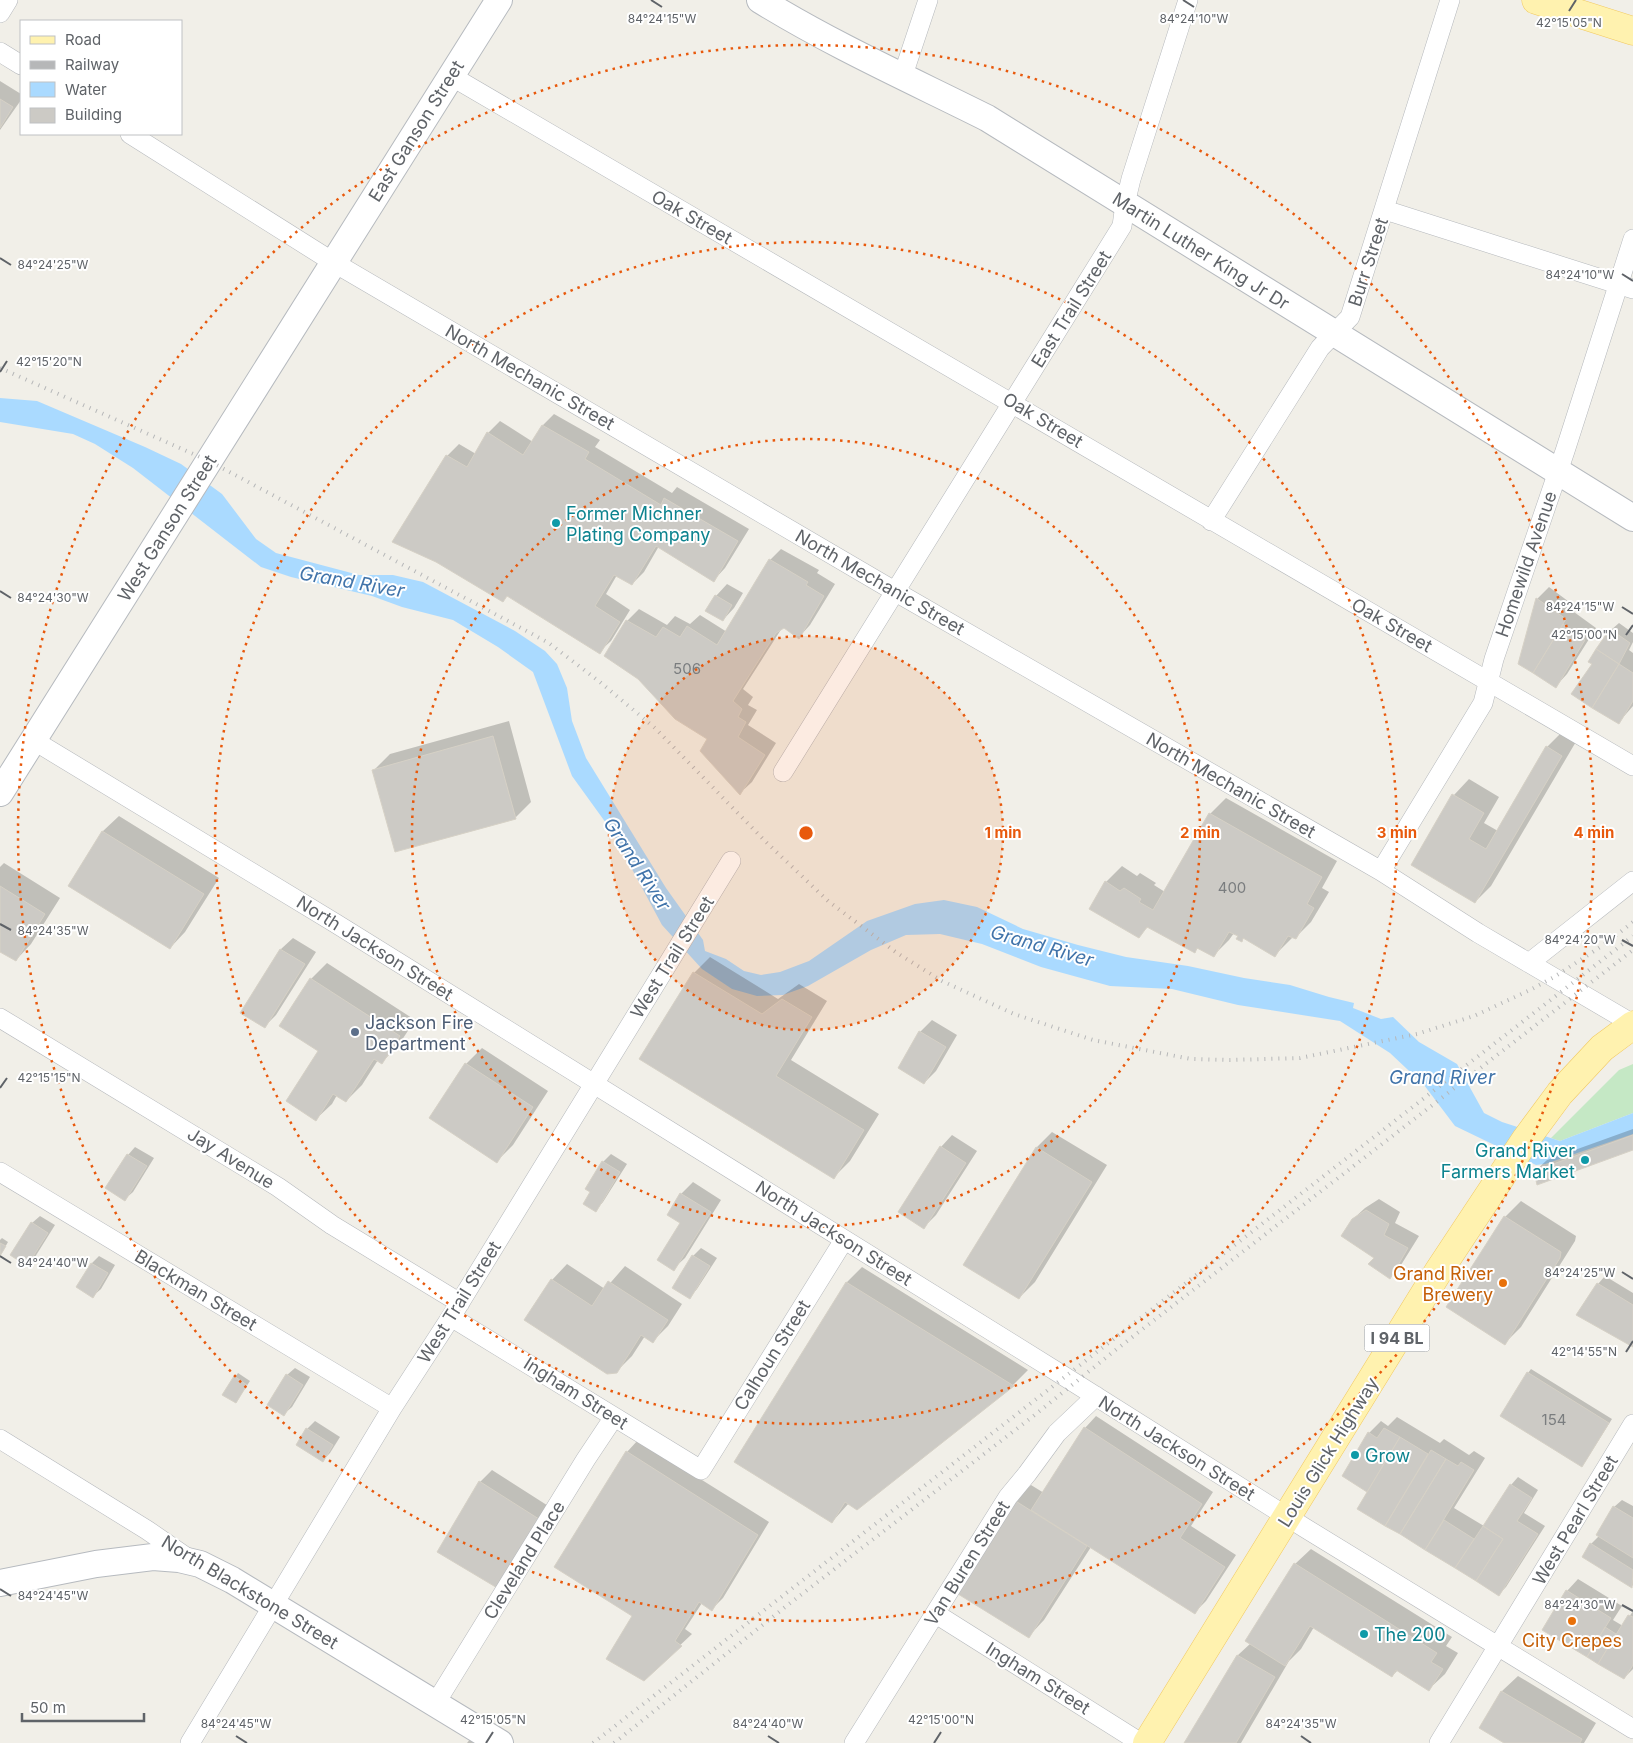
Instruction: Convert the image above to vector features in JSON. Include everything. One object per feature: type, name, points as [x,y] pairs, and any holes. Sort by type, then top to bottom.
[{"type":"main road","points":[[1536,0],[1633,30]]},
{"type":"main road","name":"Louis Glick Highway","points":[[1148,1743],[1438,1272],[1511,1162],[1560,1093],[1596,1055],[1633,1024]]},
{"type":"street","points":[[0,13],[8,0]]},
{"type":"street","name":"East Ganson Street","points":[[334,262],[499,0]]},
{"type":"street","name":"Martin Luther King Jr Dr","points":[[760,0],[804,27],[902,78],[987,118],[1633,518]]},
{"type":"street","points":[[902,78],[928,0]]},
{"type":"street","name":"East Trail Street","points":[[896,592],[1122,226],[1125,204],[1188,0]]},
{"type":"street","name":"Burr Street","points":[[1211,520],[1320,348],[1350,317],[1450,0]]},
{"type":"street","points":[[0,52],[20,64]]},
{"type":"street","name":"Oak Street","points":[[451,76],[1013,402],[1211,520],[1633,766]]},
{"type":"street","name":"North Mechanic Street","points":[[132,135],[334,262],[896,592],[1381,871],[1529,963],[1633,1024]]},
{"type":"street","points":[[1385,210],[1626,287]]},
{"type":"street","name":"Homewild Avenue","points":[[1381,871],[1483,703],[1494,659],[1558,472],[1626,287],[1633,239]]},
{"type":"street","name":"West Ganson Street","points":[[0,792],[334,262]]},
{"type":"street","points":[[783,772],[896,592]]},
{"type":"street","name":"North Jackson Street","points":[[33,740],[262,878],[594,1083],[1287,1517],[1633,1729]]},
{"type":"street","name":"West Trail Street","points":[[190,1743],[392,1408],[455,1310],[731,861]]},
{"type":"street","points":[[1529,963],[1633,881]]},
{"type":"street","name":"Jay Avenue","points":[[0,1018],[278,1187],[455,1310]]},
{"type":"street","name":"Blackman Street","points":[[0,1172],[392,1408]]},
{"type":"street","name":"Calhoun Street","points":[[701,1470],[844,1240]]},
{"type":"street","name":"Ingham Street","points":[[455,1310],[614,1417],[701,1470]]},
{"type":"street","name":"Van Buren Street","points":[[854,1743],[1008,1497],[1028,1474],[1057,1433],[1096,1396]]},
{"type":"street","name":"Cleveland Place","points":[[435,1704],[586,1459],[614,1417]]},
{"type":"street","name":"West Pearl Street","points":[[1439,1743],[1633,1424]]},
{"type":"street","name":"North Blackstone Street","points":[[0,1439],[147,1530],[194,1562],[207,1567],[273,1605],[500,1743]]},
{"type":"street","points":[[0,1583],[135,1558],[165,1557],[194,1562]]},
{"type":"street","name":"Ingham Street","points":[[936,1614],[1141,1743]]},
{"type":"green space","points":[[1633,1064],[1633,1113],[1560,1141],[1551,1138],[1619,1070]]},
{"type":"water","name":"Grand River","points":[[0,398],[37,401],[181,464],[222,494],[256,539],[276,553],[359,575],[393,575],[423,582],[515,631],[545,651],[557,664],[567,688],[572,721],[586,758],[666,888],[703,940],[705,951],[726,959],[744,971],[761,975],[780,972],[809,961],[867,921],[915,904],[944,900],[977,907],[1023,929],[1078,945],[1126,957],[1188,966],[1244,978],[1290,985],[1354,1003],[1353,1008],[1381,1019],[1393,1017],[1419,1042],[1457,1064],[1484,1113],[1502,1122],[1560,1141],[1633,1113],[1633,1134],[1545,1164],[1536,1165],[1455,1126],[1424,1085],[1390,1053],[1340,1021],[1238,1005],[1172,989],[1110,986],[1041,967],[982,944],[940,934],[906,935],[871,950],[808,986],[783,995],[757,996],[732,989],[702,969],[662,925],[611,830],[572,776],[533,672],[498,647],[453,620],[402,607],[372,596],[291,577],[261,567],[133,468],[95,444],[73,434],[0,422]]},
{"type":"building","points":[[0,99],[13,107],[0,128]]},
{"type":"building","name":"Former Michner Plating Company","points":[[542,425],[589,452],[585,459],[661,505],[664,498],[738,541],[714,582],[656,546],[632,585],[614,575],[595,606],[620,622],[600,654],[507,596],[503,602],[436,562],[392,542],[446,455],[467,467],[487,432],[523,455]]},
{"type":"building","points":[[769,559],[808,582],[806,585],[824,596],[799,639],[784,628],[776,633],[733,701],[742,709],[738,717],[746,722],[738,737],[765,755],[740,795],[700,751],[707,739],[675,719],[638,679],[604,656],[626,620],[656,637],[663,627],[680,637],[687,626],[717,645]]},
{"type":"building","points":[[715,595],[732,605],[723,621],[705,611]]},
{"type":"building","points":[[1536,598],[1566,619],[1533,673],[1518,664]]},
{"type":"building","points":[[1563,624],[1585,640],[1556,688],[1533,673]]},
{"type":"building","points":[[1610,629],[1630,643],[1619,664],[1596,649]]},
{"type":"building","points":[[1596,649],[1619,664],[1592,708],[1571,694],[1592,664],[1588,662]]},
{"type":"building","points":[[1619,664],[1633,673],[1633,701],[1619,724],[1592,708]]},
{"type":"building","points":[[493,736],[516,819],[395,852],[372,770]]},
{"type":"building","points":[[1546,746],[1562,756],[1475,903],[1411,865],[1452,794],[1484,813],[1469,839],[1486,849]]},
{"type":"building","points":[[1209,813],[1322,877],[1307,904],[1314,908],[1296,939],[1288,936],[1275,957],[1243,938],[1242,942],[1236,939],[1238,936],[1229,932],[1214,957],[1197,948],[1195,953],[1147,927],[1139,938],[1089,909],[1105,881],[1120,891],[1124,888],[1141,899],[1139,902],[1153,910]]},
{"type":"building","points":[[102,831],[204,894],[170,949],[68,886]]},
{"type":"building","points":[[0,886],[45,914],[16,961],[0,952]]},
{"type":"building","points":[[280,949],[305,964],[265,1028],[240,1013]]},
{"type":"building","points":[[693,972],[762,1014],[782,999],[812,1017],[776,1076],[864,1130],[834,1179],[639,1059]]},
{"type":"building","points":[[310,978],[400,1036],[382,1064],[374,1059],[346,1102],[333,1094],[316,1121],[286,1101],[318,1051],[279,1026]]},
{"type":"building","points":[[919,1031],[946,1047],[924,1084],[898,1068]]},
{"type":"building","points":[[465,1063],[533,1107],[497,1163],[429,1118]]},
{"type":"building","name":"Grand River Farmers Market","points":[[1633,1135],[1633,1150],[1537,1185],[1534,1171]]},
{"type":"building","points":[[940,1146],[966,1163],[924,1229],[898,1212]]},
{"type":"building","points":[[1036,1147],[1092,1182],[1019,1299],[963,1265]]},
{"type":"building","points":[[127,1154],[147,1166],[125,1201],[105,1188]]},
{"type":"building","points":[[602,1161],[620,1172],[596,1212],[583,1204],[590,1192],[585,1189]]},
{"type":"building","points":[[680,1193],[711,1212],[674,1271],[657,1260],[680,1223],[667,1215]]},
{"type":"building","points":[[1366,1210],[1389,1224],[1384,1235],[1408,1248],[1390,1279],[1368,1264],[1374,1258],[1341,1236],[1352,1219]]},
{"type":"building","name":"Grand River Brewery","points":[[1504,1216],[1561,1252],[1560,1258],[1505,1345],[1446,1307]]},
{"type":"building","points":[[31,1222],[48,1233],[27,1266],[10,1255]]},
{"type":"building","points":[[0,1243],[6,1246],[0,1256]]},
{"type":"building","points":[[692,1255],[710,1266],[690,1299],[672,1288]]},
{"type":"building","points":[[91,1263],[108,1273],[93,1298],[76,1287]]},
{"type":"building","points":[[551,1279],[592,1306],[608,1281],[668,1320],[653,1343],[641,1335],[617,1373],[607,1374],[524,1320]]},
{"type":"building","points":[[846,1282],[1014,1386],[857,1510],[845,1502],[832,1523],[734,1462]]},
{"type":"building","points":[[1597,1283],[1633,1305],[1633,1347],[1576,1315]]},
{"type":"building","points":[[1527,1372],[1609,1423],[1582,1467],[1500,1416]]},
{"type":"building","points":[[286,1374],[303,1385],[284,1416],[267,1405]]},
{"type":"building","points":[[234,1376],[247,1385],[236,1403],[222,1395]]},
{"type":"building","points":[[1084,1427],[1202,1504],[1180,1538],[1225,1567],[1195,1614],[1031,1510]]},
{"type":"building","points":[[306,1428],[333,1445],[323,1462],[296,1445]]},
{"type":"building","points":[[1384,1428],[1400,1437],[1367,1492],[1342,1476],[1368,1432],[1377,1438]]},
{"type":"building","points":[[1400,1437],[1428,1454],[1385,1526],[1357,1509]]},
{"type":"building","points":[[1431,1450],[1446,1459],[1400,1534],[1385,1526]]},
{"type":"building","points":[[626,1451],[758,1535],[712,1611],[699,1602],[675,1641],[682,1646],[644,1681],[606,1659],[632,1616],[554,1567]]},
{"type":"building","points":[[1446,1459],[1458,1466],[1461,1462],[1474,1470],[1425,1550],[1400,1534]]},
{"type":"building","points":[[479,1481],[542,1521],[499,1589],[437,1552]]},
{"type":"building","points":[[1510,1484],[1532,1498],[1517,1521],[1538,1534],[1499,1596],[1476,1581],[1503,1539],[1483,1526]]},
{"type":"building","points":[[1014,1500],[1087,1546],[1029,1638],[958,1594]]},
{"type":"building","points":[[1613,1506],[1633,1518],[1633,1558],[1596,1535]]},
{"type":"building","points":[[1444,1520],[1474,1539],[1455,1568],[1425,1550]]},
{"type":"building","points":[[1483,1526],[1503,1539],[1476,1581],[1455,1568]]},
{"type":"building","points":[[1590,1543],[1633,1570],[1632,1588],[1582,1557]]},
{"type":"building","name":"The 200","points":[[1294,1563],[1437,1653],[1431,1662],[1443,1669],[1429,1691],[1396,1670],[1392,1677],[1310,1626],[1285,1666],[1245,1641]]},
{"type":"building","points":[[1566,1590],[1611,1618],[1587,1657],[1542,1630]]},
{"type":"building","points":[[1628,1615],[1633,1617],[1633,1665],[1624,1679],[1598,1664]]},
{"type":"building","points":[[1605,1627],[1616,1634],[1598,1664],[1587,1657]]},
{"type":"building","points":[[1237,1655],[1275,1677],[1236,1743],[1184,1743]]},
{"type":"building","points":[[1501,1691],[1582,1739],[1580,1743],[1504,1743],[1479,1728]]},
{"type":"railway","points":[[0,368],[209,461],[549,643],[655,728],[766,842],[828,901],[897,953],[942,981],[1014,1014],[1093,1040],[1191,1059],[1300,1058],[1417,1034],[1474,1016],[1554,977],[1605,944],[1633,922]]},
{"type":"railway","points":[[593,1743],[1633,936]]},
{"type":"railway","points":[[614,1743],[789,1604],[1633,950]]},
{"type":"place","name":"Former Michner Plating Company","points":[[556,523]]},
{"type":"place","name":"Jackson Fire Department","points":[[355,1032]]},
{"type":"place","name":"Grand River Farmers Market","points":[[1585,1160]]},
{"type":"place","name":"Grand River Brewery","points":[[1503,1283]]},
{"type":"place","name":"Grow","points":[[1355,1455]]},
{"type":"place","name":"City Crepes","points":[[1572,1621]]},
{"type":"place","name":"The 200","points":[[1364,1634]]}]
